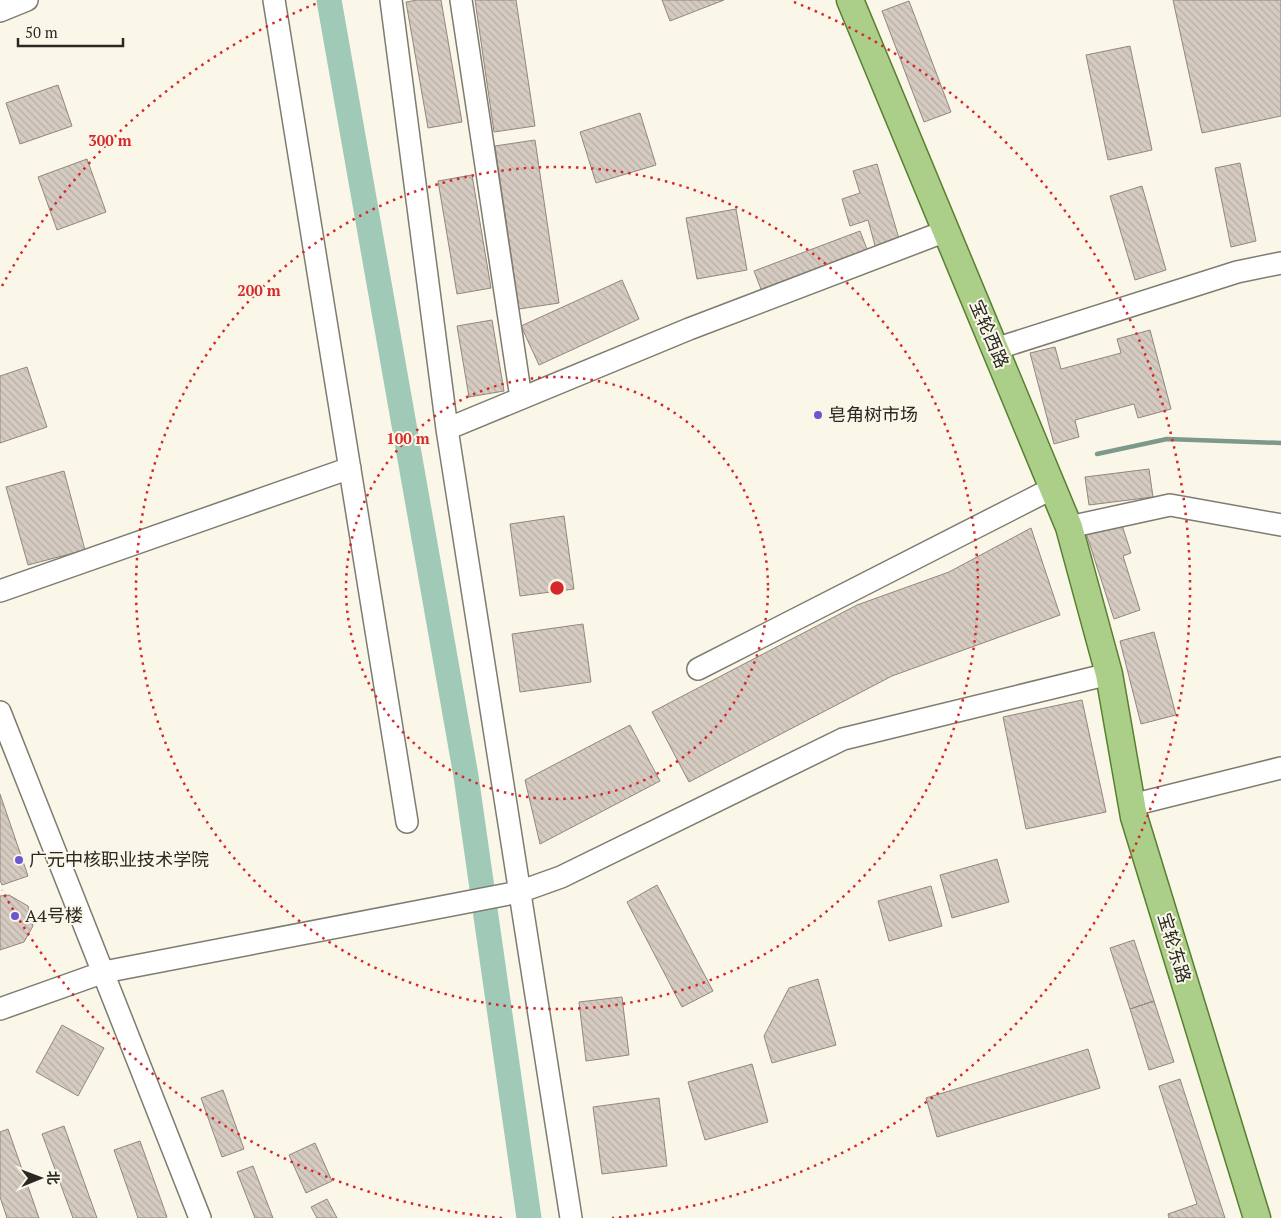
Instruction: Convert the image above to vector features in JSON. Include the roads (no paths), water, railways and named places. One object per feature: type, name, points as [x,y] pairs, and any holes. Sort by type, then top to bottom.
[{"type":"main road","name":"宝轮西路","points":[[850,0],[1069,527],[1109,674]]},
{"type":"main road","name":"宝轮东路","points":[[1109,674],[1132,805],[1258,1218]]},
{"type":"street","points":[[0,11],[27,0]]},
{"type":"street","points":[[274,0],[407,822]]},
{"type":"street","points":[[391,0],[510,894],[571,1218]]},
{"type":"street","points":[[461,0],[521,398]]},
{"type":"street","points":[[447,429],[698,326],[946,231]]},
{"type":"street","points":[[995,349],[1238,272],[1281,264]]},
{"type":"street","points":[[0,591],[350,468]]},
{"type":"street","points":[[698,669],[1053,488]]},
{"type":"street","points":[[1069,527],[1170,505],[1281,525]]},
{"type":"street","points":[[0,1009],[104,972],[510,894],[561,877],[843,738],[1109,674]]},
{"type":"street","points":[[0,712],[200,1218]]},
{"type":"street","points":[[1132,805],[1281,768]]},
{"type":"waterway","points":[[329,0],[466,776],[529,1218]]},
{"type":"waterway","points":[[1097,454],[1167,439],[1281,443]]},
{"type":"place","name":"皂角树市场","points":[[818,415]]},
{"type":"place","name":"广元中核职业技术学院","points":[[19,860]]},
{"type":"place","name":"A4号楼","points":[[15,916]]}]
